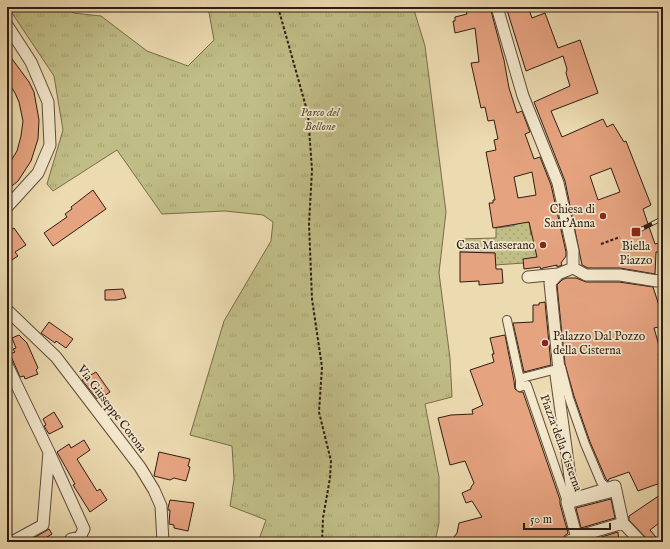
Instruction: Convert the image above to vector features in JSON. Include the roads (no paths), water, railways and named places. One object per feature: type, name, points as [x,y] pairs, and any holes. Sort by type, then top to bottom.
[{"type":"street","points":[[497,7],[524,96],[558,183],[572,251],[573,268]]},
{"type":"street","points":[[7,25],[31,62],[48,102],[50,145],[38,173],[7,207]]},
{"type":"street","points":[[528,277],[558,274],[573,268]]},
{"type":"street","points":[[573,268],[586,275],[620,275],[660,280],[663,291]]},
{"type":"street","points":[[507,320],[520,380],[522,378],[557,372],[550,283],[558,274]]},
{"type":"street","name":"Via Giuseppe Corona","points":[[7,310],[56,358],[140,467],[154,490],[161,506],[163,542]]},
{"type":"street","points":[[7,365],[84,529],[80,537],[71,539]]},
{"type":"street","name":"Piazza della Cisterna","points":[[571,500],[557,372],[561,367],[569,398],[600,482],[611,486]]},
{"type":"street","name":"Piazza della Cisterna","points":[[520,380],[520,387],[527,385],[566,498],[571,500],[611,486]]},
{"type":"street","points":[[12,542],[42,525],[49,452]]},
{"type":"street","points":[[611,486],[623,523],[641,542]]},
{"type":"street","points":[[571,500],[567,502],[574,540],[623,523]]},
{"type":"railway","points":[[636,232],[663,218]]},
{"type":"place","name":"Chiesa di Sant'Anna","points":[[603,216]]},
{"type":"place","name":"Biella Piazzo","points":[[636,232]]},
{"type":"place","name":"Casa Masserano","points":[[543,245]]},
{"type":"place","name":"Palazzo Dal Pozzo della Cisterna","points":[[545,343]]},
{"type":"park label","name":"Parco del Bellone","points":[[320,119]]}]
